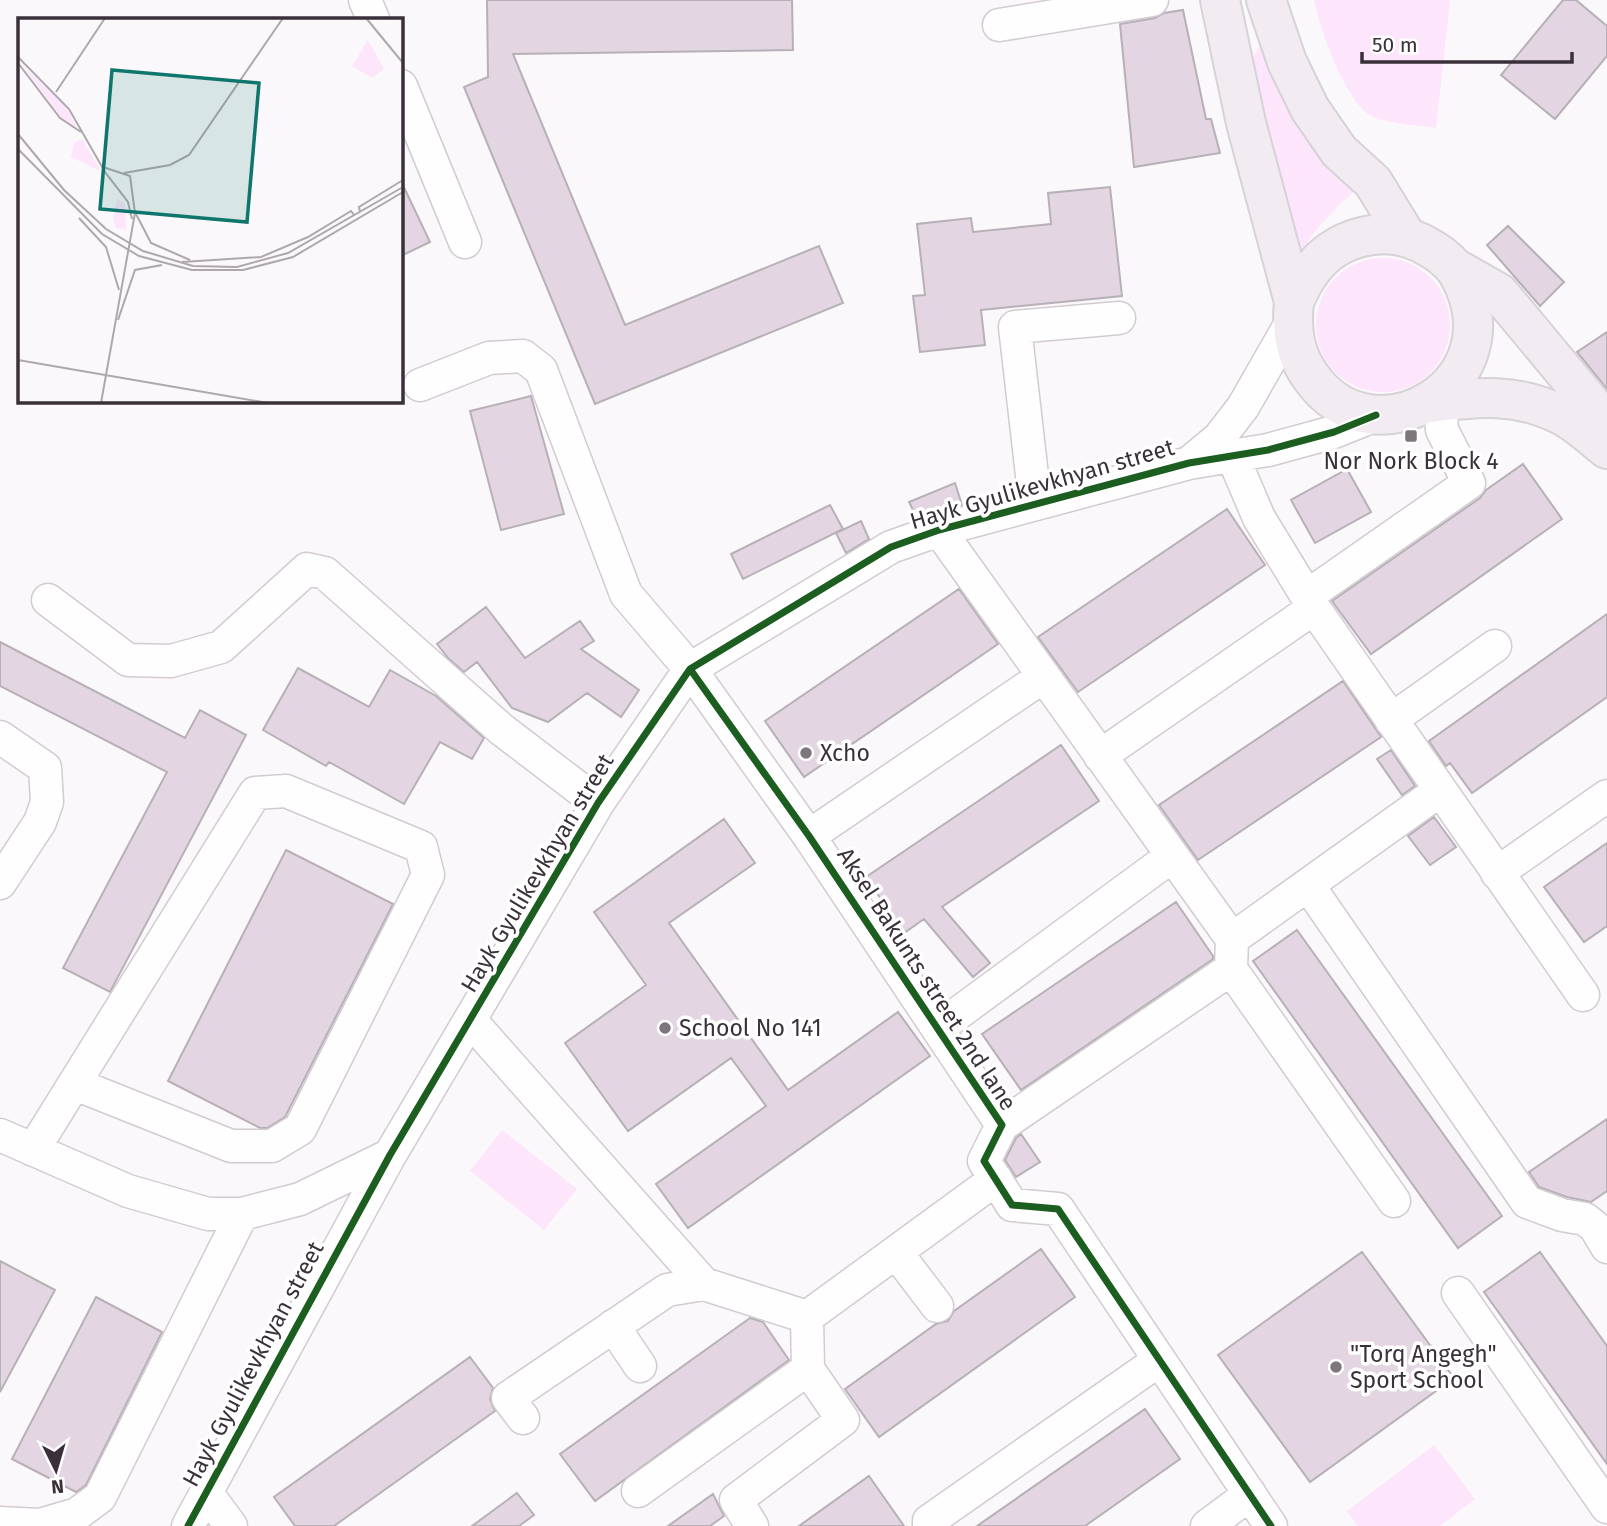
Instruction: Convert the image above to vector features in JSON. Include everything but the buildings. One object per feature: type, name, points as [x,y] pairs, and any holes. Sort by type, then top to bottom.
[{"type":"main road","points":[[1220,0],[1246,123],[1292,312],[1295,343],[1303,366],[1317,386],[1343,408],[1376,415],[1404,411],[1434,402],[1496,396],[1537,404],[1565,417],[1607,449]]},
{"type":"main road","points":[[1266,0],[1287,62],[1310,109],[1339,151],[1373,182],[1406,236]]},
{"type":"main road","points":[[1292,312],[1309,273],[1323,257],[1340,245],[1360,237],[1381,234],[1406,236],[1440,253],[1455,268],[1499,293],[1593,406],[1607,434]]},
{"type":"main road","points":[[1434,402],[1461,372],[1471,351],[1474,329],[1472,307],[1455,268]]},
{"type":"street","points":[[365,0],[373,18]]},
{"type":"street","points":[[999,25],[1152,0]]},
{"type":"street","points":[[402,88],[465,242]]},
{"type":"street","name":"Hayk Gyulikevkhyan street","points":[[1189,463],[1219,438],[1243,407],[1292,312]]},
{"type":"street","points":[[1040,502],[1033,484],[1015,327],[1119,318]]},
{"type":"street","name":"Aksel Bakunts street 2nd lane","points":[[420,385],[489,358],[523,356],[541,370],[626,594],[690,669],[809,836],[1002,1125],[984,1161],[1012,1205],[1058,1209],[1271,1526]]},
{"type":"street","points":[[1100,756],[1469,483],[1442,430],[1434,402]]},
{"type":"street","name":"Hayk Gyulikevkhyan street","points":[[188,1526],[390,1156],[597,803],[690,669],[891,547],[939,530],[1189,463],[1233,457],[1334,432],[1376,415]]},
{"type":"street","points":[[1233,457],[1259,518],[1311,602],[1439,791],[1583,995]]},
{"type":"street","points":[[939,530],[1172,856],[1231,954],[1394,1201]]},
{"type":"street","points":[[48,600],[128,660],[171,661],[221,647],[307,569],[325,573],[501,729],[597,803]]},
{"type":"street","points":[[1391,720],[1495,646]]},
{"type":"street","points":[[809,836],[1044,677]]},
{"type":"street","points":[[0,737],[45,768],[47,802],[40,822],[0,883]]},
{"type":"street","points":[[33,1150],[255,793],[286,791],[421,847],[428,875],[300,1129],[272,1146],[230,1146],[75,1084]]},
{"type":"street","points":[[1002,1125],[1231,954],[1308,885],[1439,791]]},
{"type":"street","points":[[1497,873],[1607,796]]},
{"type":"street","points":[[938,1028],[1172,856]]},
{"type":"street","points":[[1308,885],[1527,1202],[1562,1215],[1596,1211],[1595,1227],[1607,1247]]},
{"type":"street","points":[[470,1020],[704,1284]]},
{"type":"street","points":[[0,1135],[128,1191],[208,1214],[242,1214],[300,1199],[390,1156]]},
{"type":"street","points":[[807,1317],[996,1180]]},
{"type":"street","points":[[0,1523],[40,1525],[77,1514],[100,1497],[242,1214]]},
{"type":"street","points":[[896,1252],[937,1306]]},
{"type":"street","points":[[523,1418],[508,1398],[667,1290],[704,1284],[807,1317]]},
{"type":"street","points":[[1458,1293],[1607,1507]]},
{"type":"street","points":[[752,1526],[736,1500],[843,1420],[808,1370],[807,1317]]},
{"type":"street","points":[[613,1326],[640,1366]]},
{"type":"street","points":[[929,1526],[929,1521],[1158,1361]]},
{"type":"street","points":[[638,1491],[808,1370]]},
{"type":"street","points":[[206,1492],[231,1526]]},
{"type":"street","points":[[1207,1526],[1250,1494]]},
{"type":"shaded area","points":[[1314,0],[1450,0],[1436,128],[1383,120],[1365,111],[1355,100],[1336,66]]},
{"type":"shaded area","points":[[1260,45],[1310,141],[1353,192],[1322,223],[1297,259],[1251,62]]},
{"type":"shaded area","points":[[1383,258],[1409,263],[1430,278],[1445,299],[1450,325],[1445,351],[1430,372],[1409,387],[1383,392],[1357,387],[1336,372],[1321,351],[1316,325],[1321,299],[1336,278],[1357,263]]},
{"type":"shaded area","points":[[502,1130],[577,1189],[544,1230],[470,1171]]},
{"type":"shaded area","points":[[1434,1445],[1475,1499],[1440,1526],[1358,1526],[1347,1511]]},
{"type":"cycle path","points":[[188,1526],[390,1155],[598,803],[690,669],[891,547],[939,530],[1189,463],[1268,450],[1334,432],[1376,415]]},
{"type":"cycle path","points":[[690,669],[809,836],[1002,1125],[984,1161],[1012,1205],[1058,1209],[1271,1526]]},
{"type":"place","name":"Nor Nork Block 4","points":[[1411,436]]},
{"type":"place","name":"Xcho","points":[[806,753]]},
{"type":"place","name":"School No 141","points":[[665,1028]]},
{"type":"place","name":"\"Torq Angegh\" Sport School","points":[[1336,1367]]}]
